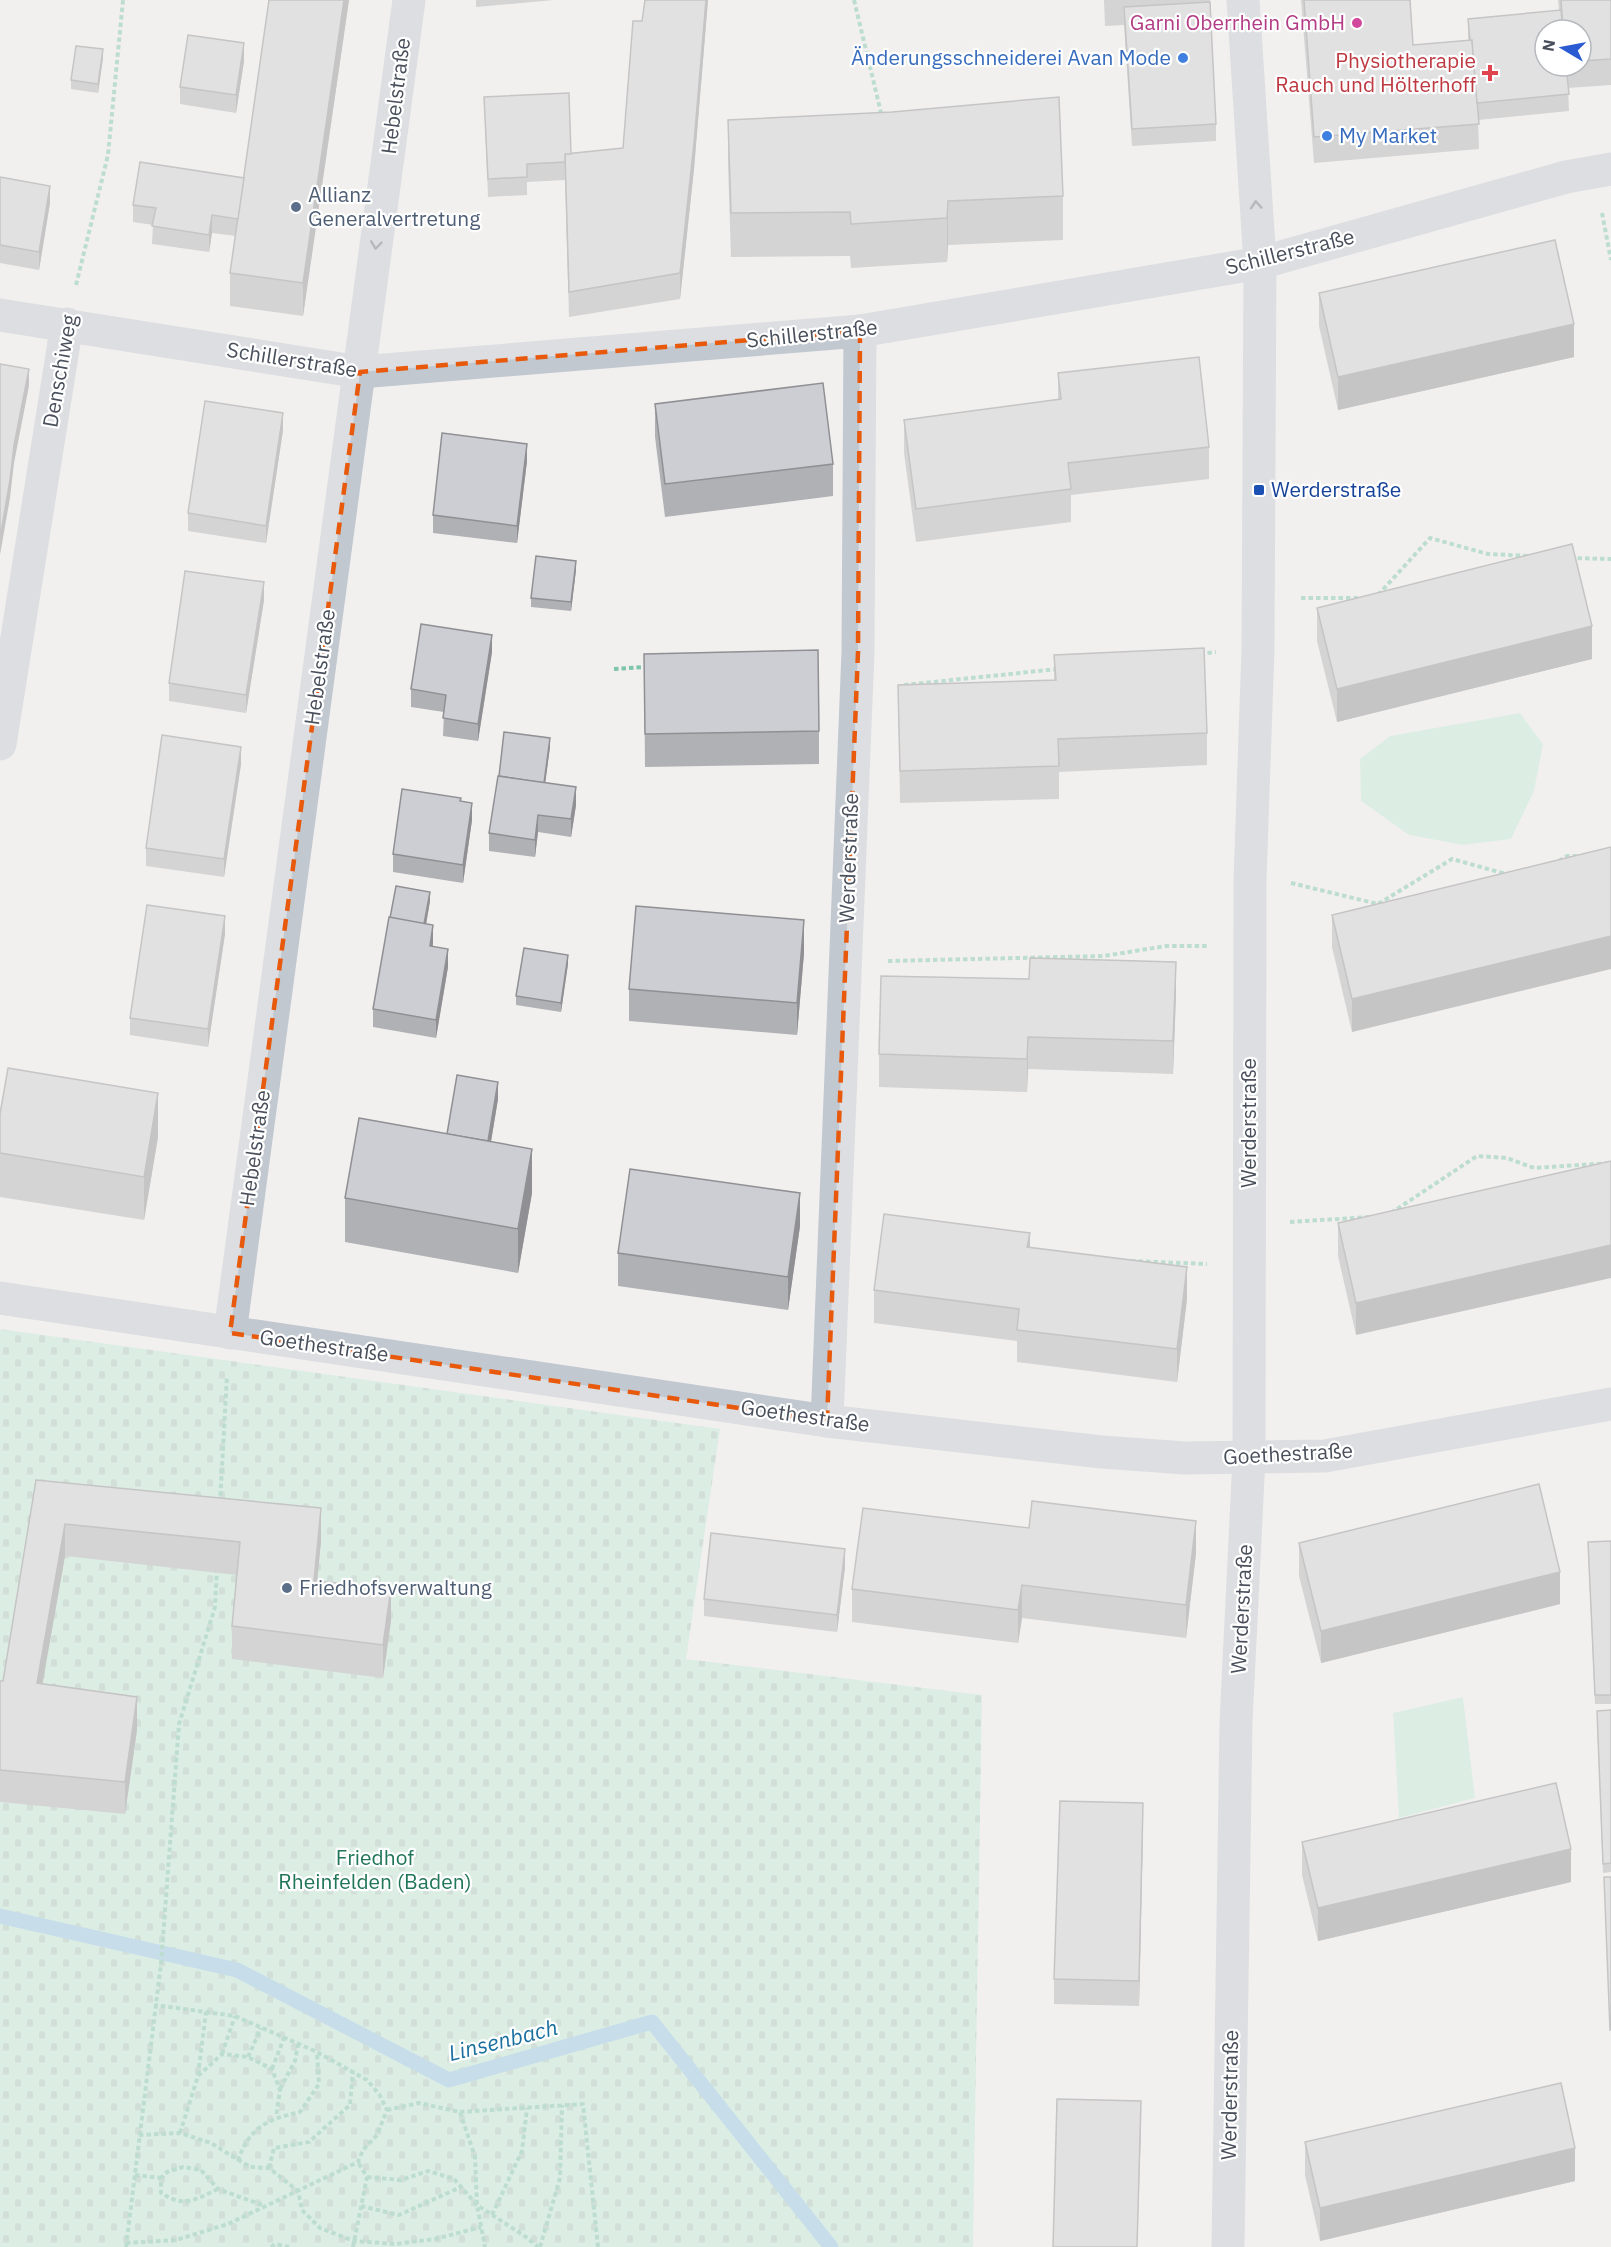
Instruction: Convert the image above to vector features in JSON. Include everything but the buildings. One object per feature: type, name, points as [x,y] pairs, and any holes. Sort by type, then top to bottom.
[{"type":"street","name":"Hebelstraße","points":[[230,1333],[409,0]]},
{"type":"street","name":"Werderstraße","points":[[1228,2247],[1236,1722],[1249,1458],[1249,946],[1258,648],[1260,264],[1243,0]]},
{"type":"street","name":"Schillerstraße","points":[[0,315],[360,372],[860,331],[1260,264],[1566,177],[1611,170]]},
{"type":"street","name":"Denschiweg","points":[[0,744],[67,324]]},
{"type":"street","name":"Werderstraße","points":[[827,1420],[856,690],[860,331]]},
{"type":"street","name":"Goethestraße","points":[[0,1298],[827,1420],[1102,1452],[1185,1458],[1324,1456],[1611,1404]]},
{"type":"path","name":"Denschiweg","points":[[67,324],[108,155],[123,0]]},
{"type":"path","points":[[854,0],[884,122]]},
{"type":"path","points":[[1375,597],[1430,538],[1488,554],[1530,556]]},
{"type":"path","points":[[1562,557],[1611,560]]},
{"type":"path","points":[[1298,598],[1364,598]]},
{"type":"path","points":[[1199,654],[1258,648]]},
{"type":"path","points":[[614,669],[649,667]]},
{"type":"path","points":[[856,690],[1069,668]]},
{"type":"path","points":[[1557,862],[1567,856],[1578,856]]},
{"type":"path","points":[[1295,883],[1378,904],[1452,859],[1516,876]]},
{"type":"path","points":[[845,962],[1104,956],[1166,946],[1249,946]]},
{"type":"path","points":[[1387,1216],[1477,1156],[1507,1158],[1534,1168],[1611,1163]]},
{"type":"path","points":[[1315,1220],[1377,1216]]},
{"type":"path","points":[[1125,1262],[1136,1260],[1250,1266]]},
{"type":"path","points":[[220,1511],[230,1333]]},
{"type":"path","points":[[126,2245],[160,1964],[179,1724],[214,1607],[217,1559]]},
{"type":"path","points":[[126,2245],[176,2240],[228,2224],[358,2162],[363,2150],[377,2134],[387,2110],[379,2094],[367,2080],[317,2052],[235,2016],[155,2005]]},
{"type":"path","points":[[180,2133],[198,2076],[206,2012]]},
{"type":"path","points":[[198,2076],[222,2054],[235,2016]]},
{"type":"path","points":[[248,2057],[261,2028]]},
{"type":"path","points":[[280,2090],[272,2069],[284,2038]]},
{"type":"path","points":[[276,2117],[280,2090],[295,2061],[298,2044]]},
{"type":"path","points":[[238,2161],[242,2149],[254,2131],[276,2117],[300,2112],[319,2084],[317,2052]]},
{"type":"path","points":[[222,2054],[248,2057],[272,2069]]},
{"type":"path","points":[[269,2168],[274,2148],[309,2142],[350,2105],[353,2072]]},
{"type":"path","points":[[387,2110],[419,2103],[460,2112],[583,2104],[598,2247]]},
{"type":"path","points":[[367,2177],[401,2180],[428,2171],[454,2179],[477,2205],[539,2247],[560,2178],[562,2105]]},
{"type":"path","points":[[492,2215],[522,2151],[527,2108]]},
{"type":"path","points":[[460,2112],[475,2157],[477,2205],[485,2247]]},
{"type":"path","points":[[139,2136],[180,2133],[211,2143],[250,2167],[269,2168],[298,2191],[302,2210],[320,2228],[354,2241],[395,2244],[435,2239],[481,2227]]},
{"type":"path","points":[[353,2247],[367,2177],[358,2162]]},
{"type":"path","points":[[218,2189],[194,2200],[176,2202],[161,2193],[161,2178],[167,2172],[183,2167],[201,2170],[218,2189],[266,2207]]},
{"type":"path","points":[[135,2175],[161,2178]]},
{"type":"path","points":[[361,2206],[399,2215],[460,2187]]},
{"type":"path","points":[[271,2247],[275,2244],[289,2247]]},
{"type":"path","points":[[126,2245],[132,2247]]},
{"type":"highlighted area","points":[[860,331],[858,652],[827,1421],[230,1333],[360,372]]},
{"type":"green space","points":[[1520,713],[1543,744],[1534,791],[1511,839],[1463,845],[1409,835],[1361,801],[1360,759],[1390,736]]},
{"type":"green space","name":"Friedhof Rheinfelden (Baden)","points":[[0,1329],[720,1429],[686,1659],[982,1695],[973,2247],[0,2247]]},
{"type":"green space","points":[[1463,1697],[1475,1798],[1399,1818],[1393,1713]]},
{"type":"waterway","name":"Linsenbach","points":[[0,1916],[237,1970],[449,2080],[652,2022],[831,2247]]},
{"type":"place","name":"Garni Oberrhein GmbH","points":[[1357,23]]},
{"type":"place","name":"Änderungsschneiderei Avan Mode","points":[[1183,58]]},
{"type":"place","name":"Physiotherapie Rauch und Hölterhoff","points":[[1490,73]]},
{"type":"place","name":"My Market","points":[[1327,136]]},
{"type":"place","name":"Allianz Generalvertretung","points":[[296,207]]},
{"type":"place","name":"Werderstraße","points":[[1259,490]]},
{"type":"place","name":"Friedhofsverwaltung","points":[[287,1588]]}]
